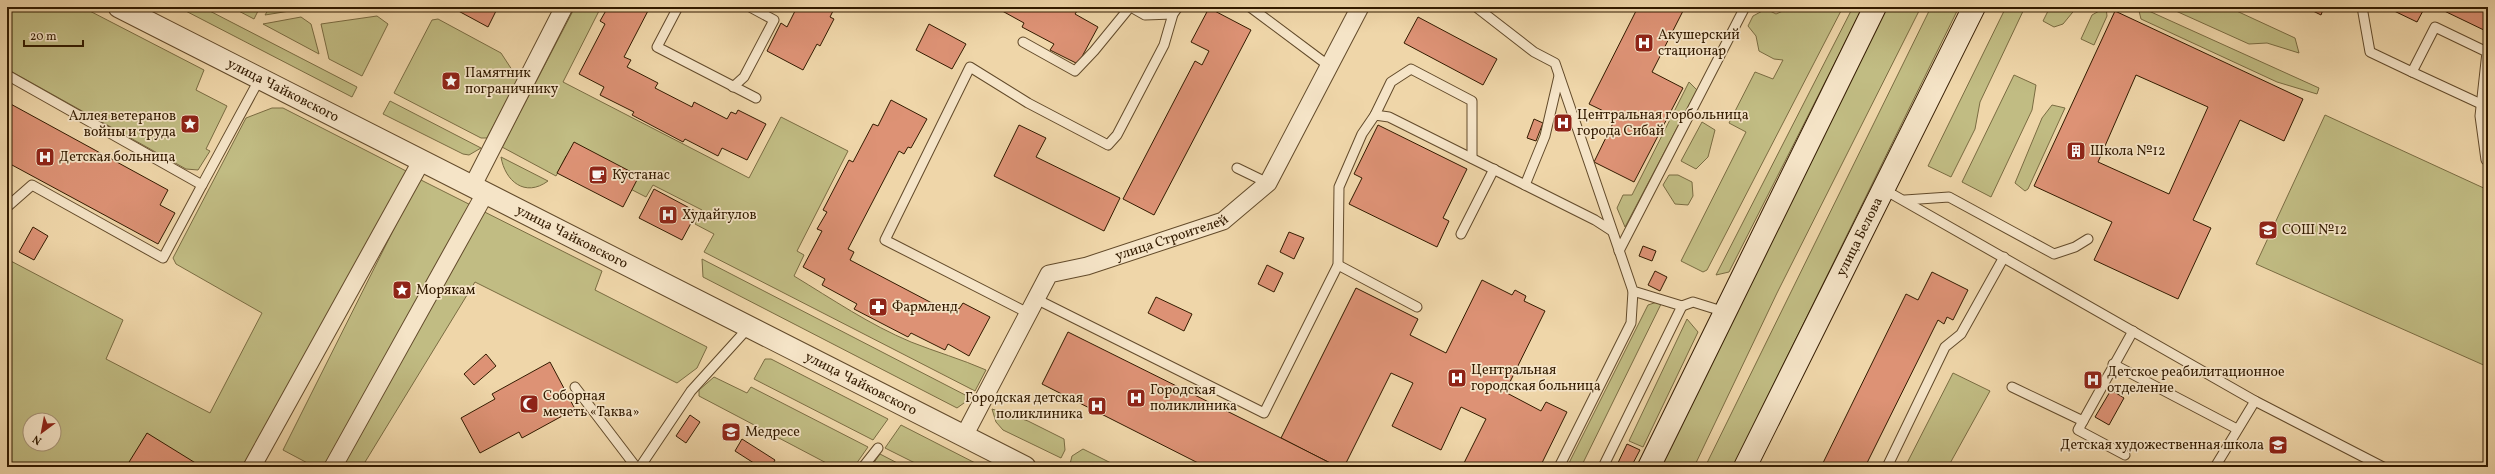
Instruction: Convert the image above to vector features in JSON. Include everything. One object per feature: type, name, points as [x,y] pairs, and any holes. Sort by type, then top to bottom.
[{"type":"main road","points":[[1649,467],[1875,7]]},
{"type":"main road","name":"улица Белова","points":[[1745,467],[1974,7]]},
{"type":"street","name":"улица Чайковского","points":[[119,7],[1025,467]]},
{"type":"street","points":[[333,467],[479,189],[564,7]]},
{"type":"street","name":"улица Строителей","points":[[964,436],[1049,274],[1087,266],[1223,221],[1268,183],[1360,7]]},
{"type":"street","points":[[252,467],[422,160]]},
{"type":"lane","points":[[678,7],[657,47],[756,98]]},
{"type":"lane","points":[[733,87],[744,77],[774,20],[750,7]]},
{"type":"lane","points":[[1023,42],[1075,70],[1094,51],[1130,7],[1145,15],[1175,11],[1164,45],[1117,135],[1108,145],[1028,103],[970,67],[885,240],[1264,413],[1338,265],[1339,187],[1362,134],[1375,115],[1391,82],[1411,69],[1472,101],[1472,158]]},
{"type":"lane","points":[[1250,7],[1330,66]]},
{"type":"lane","points":[[1476,7],[1534,52],[1555,63],[1633,291],[1631,323],[1559,467]]},
{"type":"lane","points":[[1619,251],[1746,7]]},
{"type":"lane","points":[[2362,7],[2370,52],[2481,104]]},
{"type":"lane","points":[[2412,72],[2435,27],[2488,52],[2480,116],[2486,160],[2488,161]]},
{"type":"lane","points":[[7,74],[202,185]]},
{"type":"lane","points":[[1525,185],[1545,136],[1560,76]]},
{"type":"lane","points":[[7,207],[32,185],[163,258],[260,78]]},
{"type":"lane","points":[[1375,115],[1389,117],[1595,220],[1612,231]]},
{"type":"lane","points":[[1237,168],[1268,183]]},
{"type":"lane","points":[[1461,234],[1494,169]]},
{"type":"lane","points":[[1883,189],[1905,200],[2254,401],[2383,467]]},
{"type":"lane","points":[[1905,200],[1949,197],[2054,254],[2075,248],[2088,239]]},
{"type":"lane","points":[[1887,467],[1945,347],[1961,334],[2004,257]]},
{"type":"lane","points":[[1338,265],[1418,307]]},
{"type":"lane","points":[[1633,291],[1682,306],[1693,302],[1725,312]]},
{"type":"lane","points":[[1603,467],[1682,306]]},
{"type":"lane","points":[[640,467],[691,391],[749,327]]},
{"type":"lane","points":[[2125,455],[2078,430],[2113,364],[2133,331]]},
{"type":"lane","points":[[2113,364],[2237,429]]},
{"type":"lane","points":[[2012,386],[2083,421]]},
{"type":"lane","points":[[575,387],[636,467]]},
{"type":"lane","points":[[2216,467],[2254,401]]},
{"type":"lane","points":[[863,467],[878,448]]},
{"type":"shaded area","points":[[7,7],[82,7],[204,70],[196,90],[227,106],[206,149],[210,151],[198,170],[186,169],[7,69]]},
{"type":"shaded area","points":[[178,7],[202,7],[357,87],[352,97]]},
{"type":"shaded area","points":[[231,7],[260,7],[254,19]]},
{"type":"shaded area","points":[[270,7],[303,7],[302,9],[265,15]]},
{"type":"shaded area","points":[[352,7],[378,7],[377,9],[353,11]]},
{"type":"shaded area","points":[[575,7],[601,7],[563,82],[749,178],[781,117],[848,151],[797,251],[804,255],[794,276],[881,328],[920,346],[986,370],[975,391],[704,252],[714,234],[695,224],[702,210],[653,185],[646,197],[566,156],[556,176],[502,147]]},
{"type":"shaded area","points":[[1792,7],[1843,7],[1707,270],[1703,272],[1681,261],[1746,132],[1729,123],[1755,72],[1773,79],[1783,60],[1774,59],[1759,51],[1756,36],[1748,26],[1753,16],[1766,9],[1776,14]]},
{"type":"shaded area","points":[[1853,7],[1863,7],[1729,272],[1716,275]]},
{"type":"shaded area","points":[[1887,7],[1921,7],[1777,293],[1694,467],[1660,467]]},
{"type":"shaded area","points":[[1931,7],[1959,7],[1733,467],[1705,467]]},
{"type":"shaded area","points":[[2006,7],[2025,7],[1980,102],[1975,129],[1951,177],[1928,166]]},
{"type":"shaded area","points":[[2050,7],[2077,7],[2063,24],[2054,27],[2043,21]]},
{"type":"shaded area","points":[[2106,7],[2107,16],[2094,45],[2081,39],[2092,15]]},
{"type":"shaded area","points":[[2138,7],[2319,88],[2317,94],[2277,82],[2141,19]]},
{"type":"shaded area","points":[[2167,7],[2228,7],[2295,38],[2299,53],[2267,43],[2249,44]]},
{"type":"shaded area","points":[[377,16],[388,24],[362,76],[329,59],[321,24]]},
{"type":"shaded area","points":[[301,17],[311,24],[319,54],[263,24]]},
{"type":"shaded area","points":[[438,19],[501,53],[518,79],[487,138],[481,138],[394,93],[432,20]]},
{"type":"shaded area","points":[[2014,75],[2036,85],[2032,110],[1991,197],[1962,182]]},
{"type":"shaded area","points":[[1689,82],[1697,90],[1625,227],[1617,208],[1623,195],[1632,195]]},
{"type":"shaded area","points":[[390,101],[481,148],[469,155],[463,154],[383,114]]},
{"type":"shaded area","points":[[2052,105],[2065,108],[2028,189],[2025,191],[2015,183],[2042,118]]},
{"type":"shaded area","points":[[272,108],[283,108],[410,173],[255,467],[7,467],[7,259],[123,320],[106,359],[210,413],[262,313],[176,264],[173,258],[246,118]]},
{"type":"shaded area","points":[[2325,115],[2488,190],[2488,367],[2256,264]]},
{"type":"shaded area","points":[[1702,122],[1715,130],[1708,157],[1696,169],[1681,161]]},
{"type":"shaded area","points":[[501,157],[548,181],[540,186],[532,188],[517,184],[507,173],[503,166]]},
{"type":"shaded area","points":[[1669,175],[1678,175],[1692,182],[1693,196],[1688,205],[1675,204],[1663,185]]},
{"type":"shaded area","points":[[419,179],[602,271],[595,290],[707,347],[697,368],[677,383],[475,282],[362,467],[315,467],[283,450]]},
{"type":"shaded area","points":[[702,259],[971,398],[957,408],[703,277]]},
{"type":"shaded area","points":[[1663,300],[1581,467],[1567,467],[1648,305]]},
{"type":"shaded area","points":[[1687,319],[1698,332],[1643,447],[1629,441]]},
{"type":"shaded area","points":[[765,359],[771,359],[888,419],[873,440],[754,379]]},
{"type":"shaded area","points":[[1953,373],[1990,391],[1948,467],[1909,467],[1906,465]]},
{"type":"shaded area","points":[[714,377],[747,393],[751,387],[868,447],[854,467],[834,467],[699,396],[699,390]]},
{"type":"shaded area","points":[[992,409],[1028,421],[1064,439],[1065,450],[1061,458],[1003,430],[996,422]]},
{"type":"shaded area","points":[[901,425],[983,467],[923,467],[885,448]]},
{"type":"shaded area","points":[[1083,449],[1119,467],[1076,467],[1070,464],[1072,456]]},
{"type":"shaded area","points":[[880,454],[905,467],[871,467]]},
{"type":"building","points":[[451,7],[498,7],[488,27]]},
{"type":"building","points":[[608,7],[650,7],[624,57],[631,60],[627,67],[658,83],[655,88],[692,107],[694,102],[727,119],[731,112],[736,114],[738,110],[766,124],[747,160],[722,148],[718,156],[685,139],[683,142],[632,115],[634,112],[600,95],[604,87],[579,74],[605,24],[600,21]]},
{"type":"building","points":[[797,7],[835,7],[830,17],[834,19],[820,46],[817,44],[803,70],[767,51],[781,23],[787,27]]},
{"type":"building","points":[[995,7],[1069,7],[1077,11],[1075,14],[1098,27],[1078,64],[1050,50],[1054,44],[1022,27],[1024,23]]},
{"type":"building","points":[[1638,7],[1685,7],[1652,72],[1683,88],[1634,182],[1594,162],[1616,117],[1589,104]]},
{"type":"building","points":[[2305,7],[2324,7],[2321,15]]},
{"type":"building","points":[[2391,7],[2425,7],[2417,22],[2390,9]]},
{"type":"building","points":[[2436,7],[2488,7],[2488,32]]},
{"type":"building","points":[[1209,8],[1251,30],[1154,215],[1123,199],[1195,61],[1202,65],[1209,51],[1191,42]]},
{"type":"building","name":"Школа №12","points":[[2115,11],[2303,99],[2284,141],[2240,120],[2193,220],[2211,228],[2178,299],[2094,260],[2112,222],[2034,186]],"holes":[[[2136,75],[2208,107],[2169,194],[2098,162]]]},
{"type":"building","points":[[1418,17],[1497,59],[1483,85],[1404,43]]},
{"type":"building","points":[[929,24],[966,44],[952,69],[916,50]]},
{"type":"building","points":[[891,100],[927,119],[911,148],[908,147],[904,154],[899,151],[848,249],[854,252],[850,260],[949,312],[952,305],[959,309],[963,303],[990,317],[969,356],[948,344],[945,350],[911,333],[908,337],[854,309],[857,304],[822,285],[825,279],[803,267],[822,231],[817,229],[827,212],[823,210],[849,160],[853,162],[873,124],[878,126]]},
{"type":"building","name":"Детская больница","points":[[7,102],[168,190],[160,205],[175,213],[158,244],[12,165],[7,173]]},
{"type":"building","points":[[1534,119],[1543,123],[1536,141],[1527,138]]},
{"type":"building","points":[[1019,125],[1046,138],[1036,157],[1120,198],[1104,231],[994,176]]},
{"type":"building","points":[[1378,125],[1467,169],[1443,218],[1449,221],[1437,247],[1349,204],[1362,178],[1354,174]]},
{"type":"building","name":"Кустанас","points":[[574,142],[639,176],[623,207],[557,173]]},
{"type":"building","name":"Худайгулов","points":[[654,189],[697,212],[682,240],[639,218]]},
{"type":"building","points":[[33,227],[48,236],[34,260],[19,252]]},
{"type":"building","points":[[1289,232],[1304,238],[1294,259],[1280,252]]},
{"type":"building","points":[[1643,246],[1656,251],[1652,261],[1639,256]]},
{"type":"building","points":[[1267,265],[1283,273],[1274,292],[1258,284]]},
{"type":"building","points":[[1655,271],[1667,277],[1660,291],[1648,285]]},
{"type":"building","points":[[1932,272],[1968,290],[1953,320],[1947,317],[1944,324],[1938,320],[1865,467],[1821,467],[1906,294],[1918,300]]},
{"type":"building","name":"Центральная городская больница","points":[[1482,280],[1512,295],[1515,290],[1526,296],[1524,301],[1545,311],[1505,392],[1541,411],[1546,402],[1567,412],[1540,467],[1462,467],[1486,419],[1461,407],[1441,450],[1392,426],[1413,383],[1391,373],[1344,467],[1338,467],[1281,438],[1356,288],[1418,319],[1410,335],[1446,353]]},
{"type":"building","points":[[1156,297],[1192,314],[1184,331],[1148,313]]},
{"type":"building","name":"Городская поликлиника","points":[[1068,332],[1338,467],[1206,467],[1042,384]]},
{"type":"building","points":[[486,354],[496,366],[474,385],[464,374]]},
{"type":"building","name":"Соборная мечеть «Таква»","points":[[550,362],[575,409],[522,438],[519,432],[480,453],[461,418],[495,399],[492,394]]},
{"type":"building","points":[[2111,390],[2124,398],[2109,425],[2095,417]]},
{"type":"building","points":[[690,415],[700,422],[686,443],[676,436]]},
{"type":"building","points":[[147,433],[202,467],[126,467]]},
{"type":"building","points":[[742,439],[775,460],[771,467],[760,467],[735,451]]},
{"type":"building","points":[[1627,444],[1640,450],[1631,467],[1616,467]]},
{"type":"place","name":"Акушерский стационар","points":[[1644,43]]},
{"type":"place","name":"Памятник пограничнику","points":[[451,81]]},
{"type":"place","name":"Центральная горбольница города Сибай","points":[[1563,123]]},
{"type":"place","name":"Аллея ветеранов войны и труда","points":[[190,124]]},
{"type":"place","name":"Школа №12","points":[[2076,151]]},
{"type":"place","name":"Детская больница","points":[[45,157]]},
{"type":"place","name":"Кустанас","points":[[598,175]]},
{"type":"place","name":"Худайгулов","points":[[668,215]]},
{"type":"place","name":"СОШ №12","points":[[2268,230]]},
{"type":"place","name":"Морякам","points":[[402,290]]},
{"type":"place","name":"Фармленд","points":[[878,307]]},
{"type":"place","name":"Центральная городская больница","points":[[1457,378]]},
{"type":"place","name":"Детское реабилитационное отделение","points":[[2093,380]]},
{"type":"place","name":"Городская поликлиника","points":[[1136,398]]},
{"type":"place","name":"Соборная мечеть «Таква»","points":[[529,404]]},
{"type":"place","name":"Городская детская поликлиника","points":[[1097,406]]},
{"type":"place","name":"Медресе","points":[[731,432]]},
{"type":"place","name":"Детская художественная школа","points":[[2278,445]]}]
